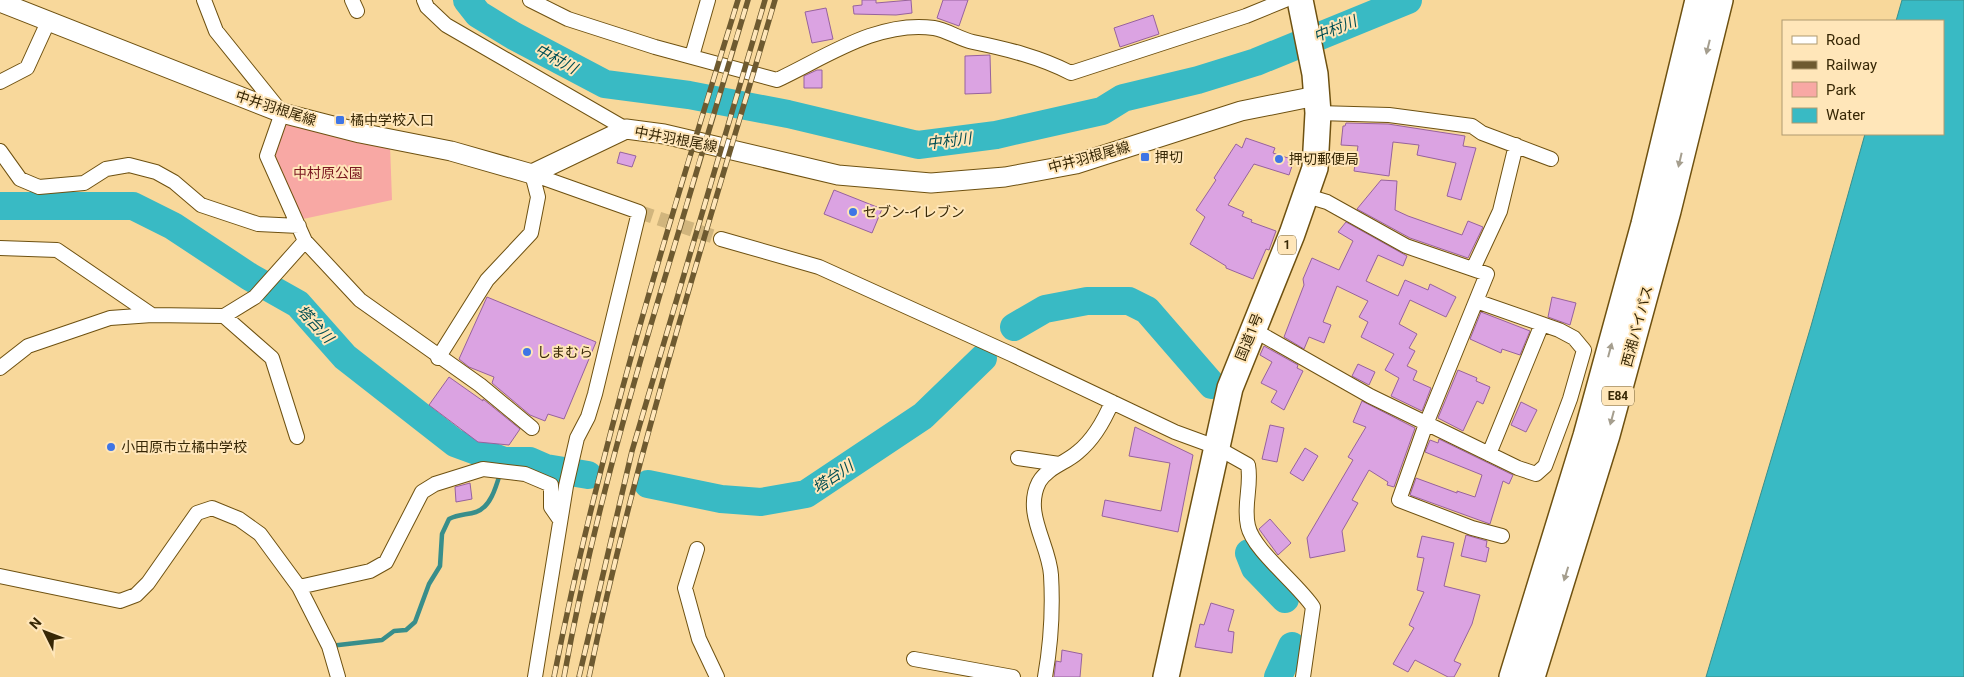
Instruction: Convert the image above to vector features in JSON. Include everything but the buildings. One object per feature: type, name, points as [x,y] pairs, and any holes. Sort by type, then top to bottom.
[{"type":"highway","name":"国道1号","points":[[1166,677],[1230,388],[1252,329],[1307,196],[1315,168],[1316,95],[1300,0]]},
{"type":"highway","name":"西湘バイパス","points":[[1532,677],[1607,435],[1668,211],[1698,0]]},
{"type":"highway","name":"西湘バイパス","points":[[1512,677],[1572,481],[1642,234],[1720,0]]},
{"type":"highway","points":[[1499,677],[1572,481]]},
{"type":"main road","name":"中井羽根尾線","points":[[0,2],[282,113],[360,133],[451,151],[532,174],[626,129],[664,134],[838,175],[931,183],[1006,177],[1076,164],[1241,111],[1316,95]]},
{"type":"street","points":[[204,0],[216,31],[282,113],[266,156],[305,240],[360,300],[438,358],[480,385],[532,428]]},
{"type":"street","points":[[424,0],[427,7],[446,25],[626,129]]},
{"type":"street","points":[[530,0],[568,19],[655,47],[777,80],[882,31],[909,26],[936,28],[963,40],[1032,56],[1071,73],[1246,16],[1285,0]]},
{"type":"street","points":[[692,56],[708,0]]},
{"type":"street","points":[[0,82],[27,68],[48,22]]},
{"type":"street","points":[[1316,95],[1389,115],[1472,126],[1482,133],[1551,158]]},
{"type":"street","points":[[1473,269],[1500,211],[1516,145]]},
{"type":"street","points":[[0,151],[20,179],[39,187],[84,183],[106,169],[129,165],[156,172],[174,182],[201,205],[258,224],[299,226]]},
{"type":"street","points":[[438,358],[487,280],[531,233],[538,197],[532,174]]},
{"type":"street","points":[[532,174],[639,212],[595,394],[574,451],[566,486],[535,677]]},
{"type":"street","points":[[1307,196],[1326,202],[1406,246],[1487,274],[1426,424],[1400,500],[1472,528],[1502,536]]},
{"type":"street","points":[[0,368],[28,346],[110,318],[152,315],[224,316],[255,297],[305,240]]},
{"type":"street","points":[[721,240],[819,267],[1011,354],[1175,432],[1216,447],[1239,458],[1248,465],[1251,480],[1245,504],[1248,528],[1258,544],[1305,595],[1313,607],[1303,677]]},
{"type":"street","points":[[0,248],[57,250],[152,315]]},
{"type":"street","points":[[1252,329],[1370,396],[1518,468],[1536,474],[1545,466],[1570,399],[1584,350],[1574,338],[1542,324],[1476,301]]},
{"type":"street","points":[[224,316],[272,358],[297,437]]},
{"type":"street","points":[[1489,454],[1542,324]]},
{"type":"street","points":[[1045,677],[1052,622],[1050,572],[1038,534],[1034,498],[1040,482],[1046,473],[1077,453],[1093,436],[1112,402]]},
{"type":"street","points":[[1018,458],[1059,464]]},
{"type":"street","points":[[299,588],[370,571],[386,562],[422,492],[435,484],[483,470],[525,474],[551,485],[551,507],[560,520]]},
{"type":"street","points":[[0,576],[120,601],[136,596],[148,583],[197,513],[212,508],[239,519],[260,534],[299,588],[329,646],[341,676]]},
{"type":"street","points":[[697,548],[685,588],[699,640],[717,677]]},
{"type":"street","points":[[914,659],[1013,677]]},
{"type":"green space","name":"中村原公園","points":[[286,124],[390,145],[392,200],[303,219],[275,155]]},
{"type":"water","points":[[1902,0],[1964,0],[1964,677],[1706,677],[1811,326],[1865,135],[1944,135],[1944,20],[1896,20]]},
{"type":"waterway","name":"中村川","points":[[467,0],[478,14],[514,36],[605,84],[689,95],[788,114],[918,145],[996,135],[1102,111],[1123,98],[1198,80],[1256,62],[1408,0]]},
{"type":"waterway","name":"塔台川","points":[[0,206],[133,206],[173,226],[250,277],[298,304],[345,357],[455,443],[504,461],[530,461],[546,468],[588,475]]},
{"type":"waterway","name":"塔台川","points":[[1014,327],[1045,309],[1087,301],[1129,301],[1147,310],[1212,385]]},
{"type":"waterway","name":"塔台川","points":[[648,484],[721,499],[761,502],[806,494],[923,416],[983,358]]},
{"type":"waterway","points":[[330,646],[382,640],[394,631],[406,630],[415,622],[429,584],[440,566],[442,534],[449,519],[476,512],[487,504],[504,461]]},
{"type":"waterway","name":"塔台川","points":[[1249,553],[1255,568],[1285,599]]},
{"type":"waterway","name":"塔台川","points":[[1278,677],[1292,646]]},
{"type":"tunnel","points":[[639,212],[721,239]]},
{"type":"railway","points":[[554,677],[592,506],[637,336],[738,0]]},
{"type":"railway","points":[[564,677],[585,573],[610,469],[748,0]]},
{"type":"railway","points":[[579,677],[632,451],[765,0]]},
{"type":"railway","points":[[589,677],[629,506],[675,337],[775,0]]},
{"type":"place","name":"橘中学校入口","points":[[340,120]]},
{"type":"place","name":"押切","points":[[1145,157]]},
{"type":"place","name":"押切郵便局","points":[[1279,159]]},
{"type":"place","name":"セブン-イレブン","points":[[853,212]]},
{"type":"place","name":"しまむら","points":[[527,352]]},
{"type":"place","name":"小田原市立橘中学校","points":[[111,447]]}]
